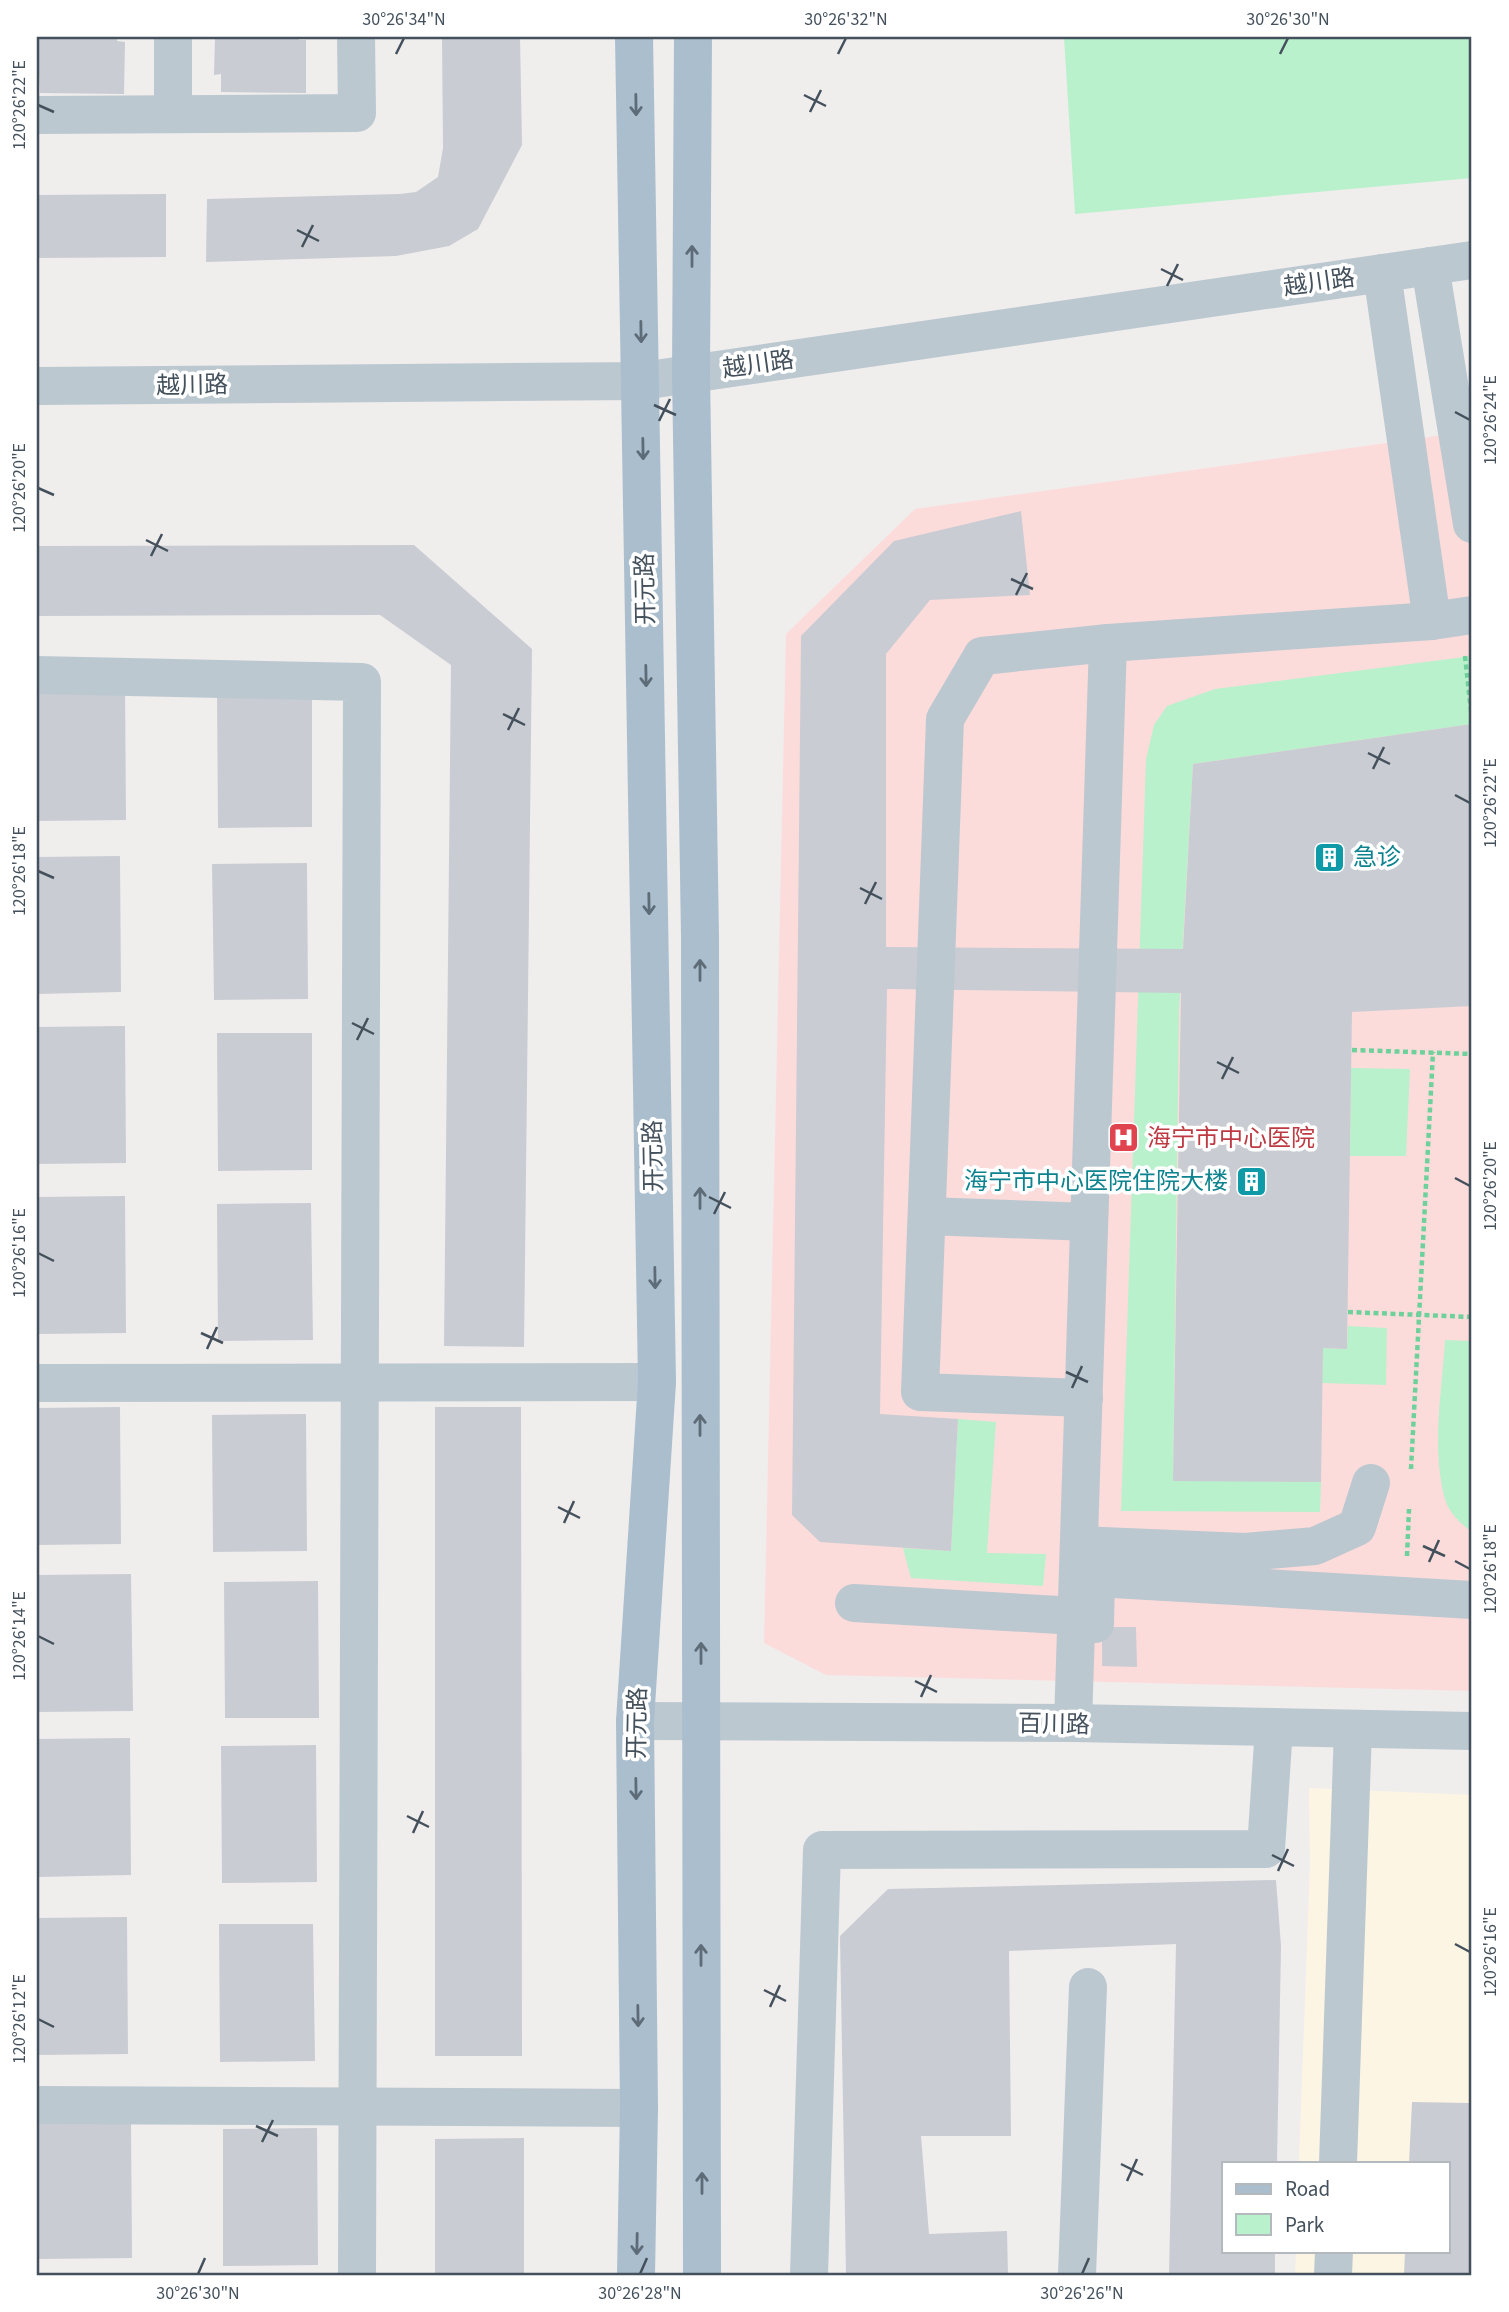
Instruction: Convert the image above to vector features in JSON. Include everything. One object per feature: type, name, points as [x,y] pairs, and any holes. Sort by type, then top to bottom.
[{"type":"main road","name":"开元路","points":[[634,37],[642,380],[657,1382],[635,1721],[639,2108],[636,2275]]},
{"type":"main road","name":"开元路","points":[[693,37],[691,374],[700,951],[702,2275]]},
{"type":"street","points":[[173,37],[173,114]]},
{"type":"street","points":[[37,115],[357,113],[356,37]]},
{"type":"street","name":"越川路","points":[[37,386],[642,380],[1472,260]]},
{"type":"street","points":[[1430,266],[1472,524]]},
{"type":"street","points":[[1084,1398],[920,1392],[945,719],[982,656],[1108,643],[1455,617],[1382,273]]},
{"type":"street","points":[[1083,1724],[1076,1616],[1108,643]]},
{"type":"street","points":[[37,675],[362,682],[357,2275]]},
{"type":"street","points":[[926,1216],[1089,1222]]},
{"type":"street","points":[[37,1383],[657,1382]]},
{"type":"street","points":[[1079,1545],[1245,1552],[1315,1546],[1357,1528],[1371,1483]]},
{"type":"street","points":[[1083,1724],[1096,1578],[1472,1600]]},
{"type":"street","points":[[854,1603],[1076,1616]]},
{"type":"street","name":"百川路","points":[[635,1721],[1083,1724],[1472,1731]]},
{"type":"street","points":[[809,2275],[822,1850],[1266,1849],[1275,1727]]},
{"type":"street","points":[[1338,2162],[1353,1728]]},
{"type":"street","points":[[1077,2275],[1088,1987]]},
{"type":"street","points":[[37,2105],[639,2108]]},
{"type":"street","points":[[1333,2275],[1334,2252]]},
{"type":"path","points":[[1455,617],[1472,720]]},
{"type":"path","points":[[1352,1050],[1472,1054]]},
{"type":"path","points":[[1411,1475],[1433,1052]]},
{"type":"path","points":[[1348,1312],[1472,1317]]},
{"type":"path","points":[[1405,1596],[1409,1502]]},
{"type":"shaded area","name":"海宁市中心医院","points":[[1472,431],[1472,1691],[826,1675],[764,1643],[786,634],[915,509]]},
{"type":"shaded area","points":[[1309,1788],[1472,1795],[1472,2275],[1295,2275],[1296,2252],[1450,2252],[1450,2162],[1299,2162],[1310,1865]]},
{"type":"green space","points":[[1064,37],[1472,37],[1472,178],[1075,214]]},
{"type":"green space","points":[[1472,656],[1472,724],[1193,764],[1179,1012],[1173,1480],[1321,1482],[1320,1512],[1121,1511],[1146,759],[1154,725],[1167,706],[1215,689]]},
{"type":"green space","points":[[1351,1068],[1410,1069],[1406,1156],[1350,1156]]},
{"type":"green space","points":[[1348,1326],[1387,1328],[1386,1385],[1322,1383],[1323,1348],[1347,1349]]},
{"type":"green space","points":[[1445,1340],[1472,1341],[1472,1532],[1449,1509],[1441,1480],[1438,1440]]},
{"type":"green space","points":[[958,1419],[996,1422],[987,1553],[1046,1554],[1043,1586],[911,1578],[903,1548],[951,1551]]},
{"type":"building","points":[[37,37],[117,37],[117,41],[125,42],[124,94],[40,93]]},
{"type":"building","points":[[215,37],[299,37],[299,40],[306,40],[306,93],[221,92],[221,74],[214,75]]},
{"type":"building","points":[[442,37],[520,37],[522,145],[478,229],[449,246],[396,256],[206,262],[207,199],[400,194],[416,192],[438,177],[443,148]]},
{"type":"building","points":[[166,194],[166,257],[37,258],[37,195]]},
{"type":"building","points":[[1021,511],[1030,595],[930,600],[886,654],[886,947],[1183,949],[1193,764],[1472,724],[1472,1006],[1352,1012],[1347,1349],[1323,1348],[1321,1482],[1173,1481],[1181,993],[887,989],[880,1414],[958,1419],[951,1551],[820,1542],[792,1515],[801,636],[894,541]]},
{"type":"building","points":[[414,545],[532,649],[524,1347],[444,1346],[451,665],[380,615],[37,616],[37,546]]},
{"type":"building","points":[[125,683],[126,820],[37,821],[37,684]]},
{"type":"building","points":[[312,690],[312,827],[218,828],[217,691]]},
{"type":"building","points":[[120,856],[121,992],[37,994],[37,857]]},
{"type":"building","points":[[307,863],[308,999],[214,1000],[212,864]]},
{"type":"building","points":[[125,1026],[126,1163],[37,1164],[37,1027]]},
{"type":"building","points":[[217,1033],[312,1033],[312,1170],[218,1171]]},
{"type":"building","points":[[125,1196],[126,1333],[37,1334],[37,1197]]},
{"type":"building","points":[[311,1203],[313,1340],[218,1341],[217,1204]]},
{"type":"building","points":[[120,1407],[121,1544],[37,1545],[37,1408]]},
{"type":"building","points":[[435,1407],[521,1407],[522,2056],[435,2056]]},
{"type":"building","points":[[306,1414],[307,1551],[213,1552],[212,1415]]},
{"type":"building","points":[[131,1574],[133,1711],[38,1712],[37,1575]]},
{"type":"building","points":[[318,1581],[319,1718],[225,1718],[224,1582]]},
{"type":"building","points":[[1102,1627],[1136,1627],[1137,1667],[1102,1666]]},
{"type":"building","points":[[130,1738],[131,1875],[37,1877],[37,1739]]},
{"type":"building","points":[[316,1745],[317,1882],[222,1883],[221,1746]]},
{"type":"building","points":[[1276,1880],[1281,1946],[1277,2162],[1222,2162],[1222,2252],[1275,2252],[1275,2275],[1169,2275],[1176,1944],[1009,1951],[1011,2136],[921,2136],[929,2234],[1007,2231],[1008,2275],[846,2275],[840,1936],[888,1889]]},
{"type":"building","points":[[127,1917],[128,2054],[37,2055],[37,1918]]},
{"type":"building","points":[[219,1924],[313,1924],[315,2061],[220,2062]]},
{"type":"building","points":[[1470,2028],[1472,2275],[1404,2275],[1405,2252],[1450,2252],[1450,2162],[1409,2162],[1412,2102],[1469,2103]]},
{"type":"building","points":[[131,2121],[132,2258],[37,2259],[37,2122]]},
{"type":"building","points":[[317,2128],[318,2265],[223,2266],[223,2129]]},
{"type":"building","points":[[524,2138],[524,2275],[435,2275],[435,2139]]},
{"type":"place","name":"急诊","points":[[1330,857]]},
{"type":"place","name":"海宁市中心医院","points":[[1124,1138]]},
{"type":"place","name":"海宁市中心医院住院大楼","points":[[1251,1181]]}]
